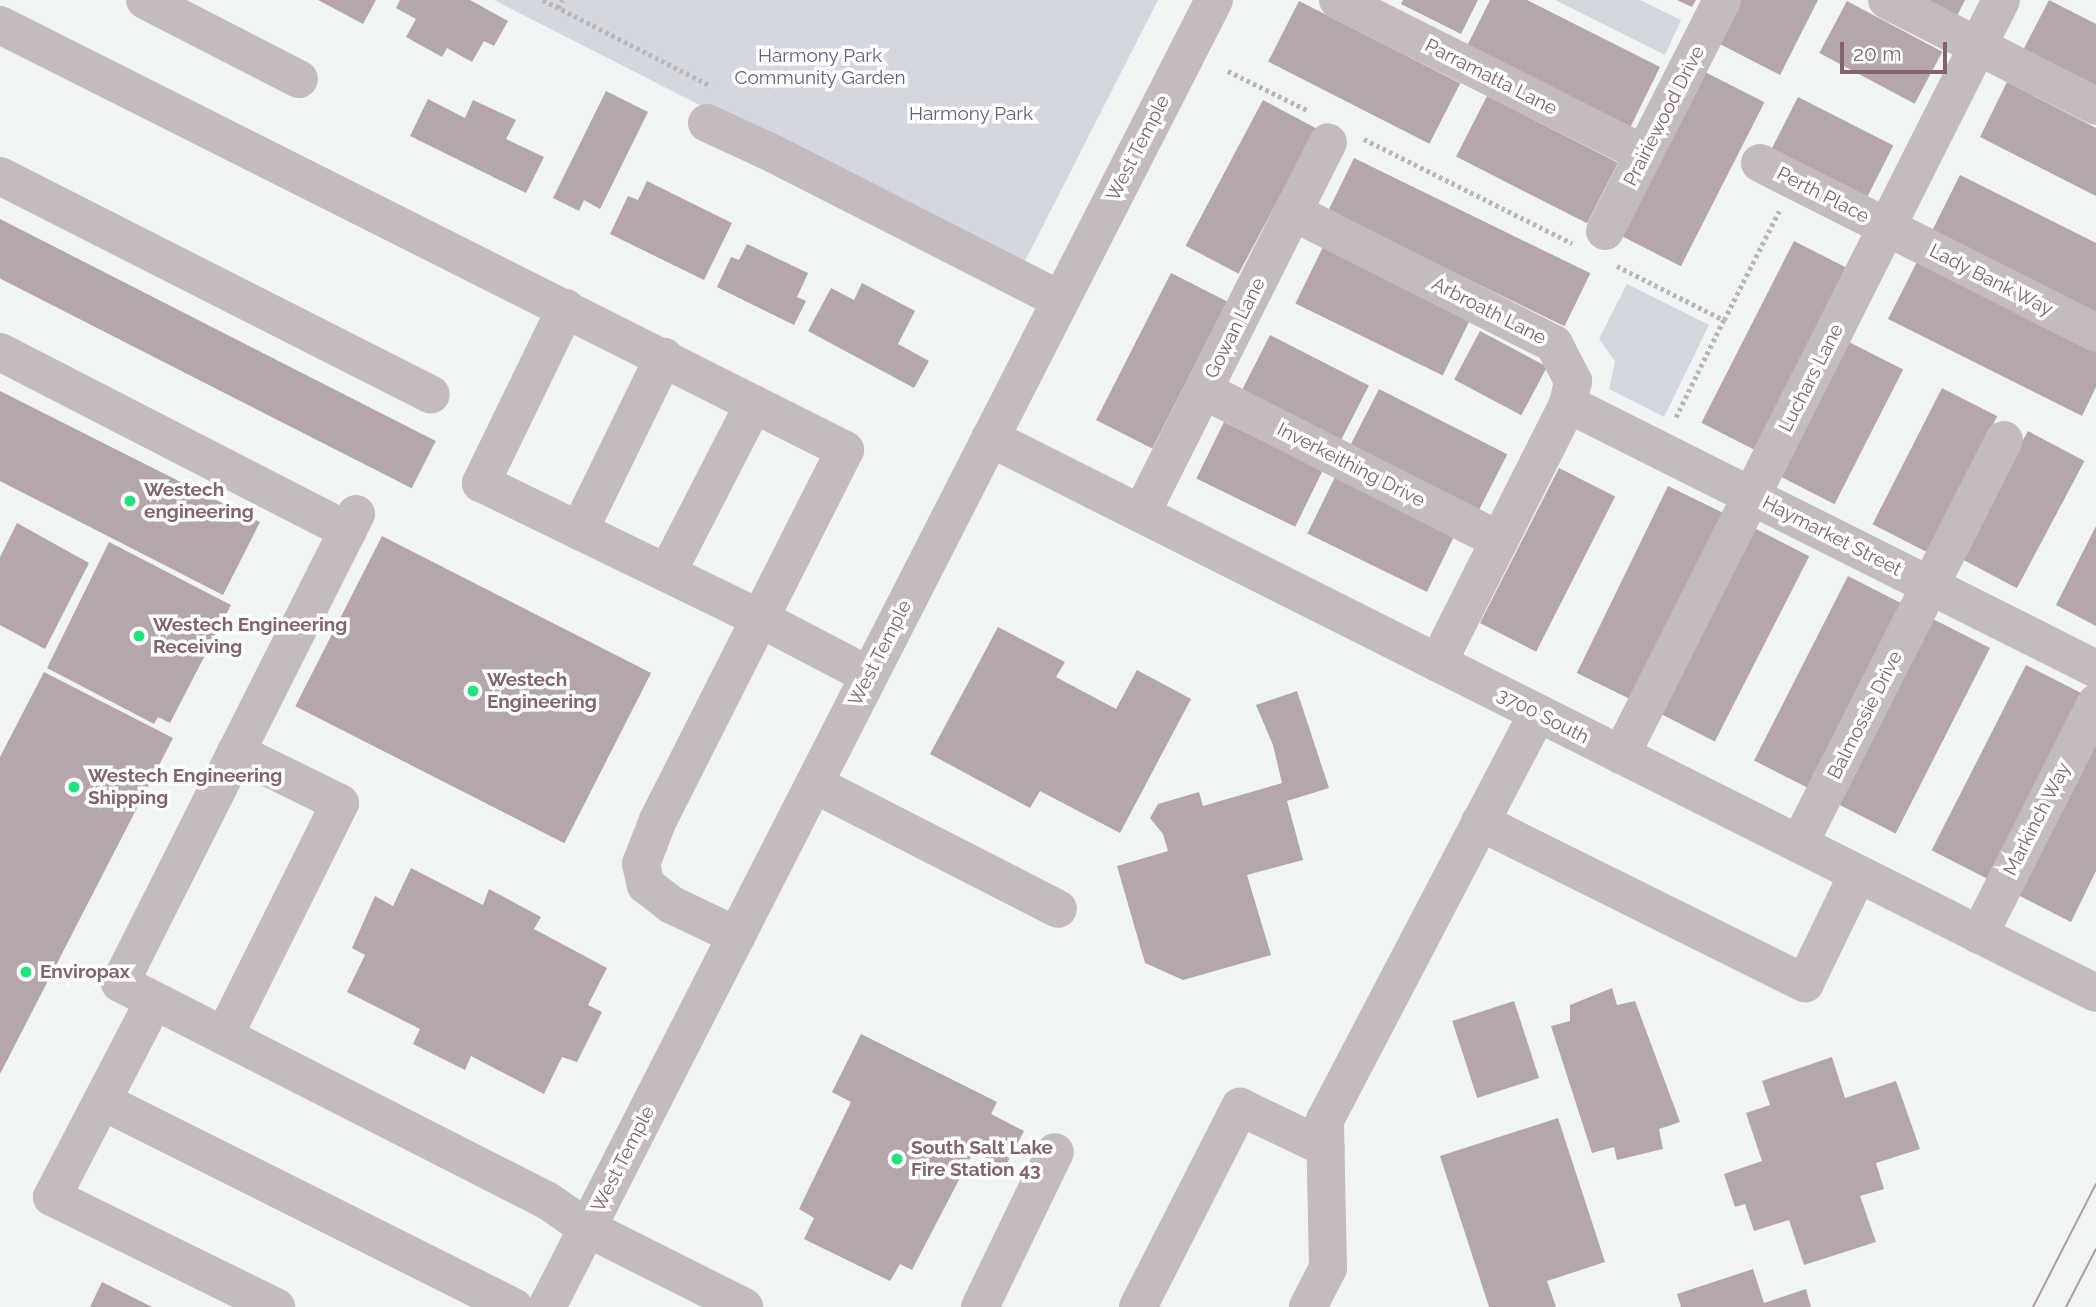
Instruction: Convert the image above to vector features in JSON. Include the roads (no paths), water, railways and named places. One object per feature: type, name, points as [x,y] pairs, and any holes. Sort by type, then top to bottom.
[{"type":"street","points":[[145,0],[299,79]]},
{"type":"street","name":"West Temple","points":[[547,1307],[1214,0]]},
{"type":"street","name":"Parramatta Lane","points":[[1338,0],[1380,9],[1644,154]]},
{"type":"street","name":"Prairiewood Drive","points":[[1598,247],[1722,0]]},
{"type":"street","points":[[1887,0],[2096,106]]},
{"type":"street","name":"Luchars Lane","points":[[1621,755],[2001,0]]},
{"type":"street","points":[[0,25],[566,307],[845,450],[658,820],[641,863],[646,885],[670,904],[737,936]]},
{"type":"street","points":[[707,123],[786,160],[1060,300]]},
{"type":"street","name":"Gowan Lane","points":[[1141,514],[1332,130]]},
{"type":"street","name":"Perth Place","points":[[1760,163],[1887,228]]},
{"type":"street","points":[[0,176],[430,396]]},
{"type":"street","name":"Arbroath Lane","points":[[1293,212],[1554,344],[1573,381],[1567,404],[1438,663]]},
{"type":"street","name":"Lady Bank Way","points":[[1887,228],[2096,333]]},
{"type":"street","points":[[566,307],[481,483],[761,619],[868,676]]},
{"type":"street","points":[[0,352],[352,523],[120,983],[548,1201],[587,1228],[744,1307]]},
{"type":"street","points":[[579,531],[664,357]]},
{"type":"street","name":"Inverkeithing Drive","points":[[1203,390],[1499,540]]},
{"type":"street","points":[[667,573],[754,404]]},
{"type":"street","name":"Haymarket Street","points":[[1567,404],[2096,669]]},
{"type":"street","name":"3700 South","points":[[990,438],[2096,993]]},
{"type":"street","name":"Balmossie Drive","points":[[1799,844],[2004,440]]},
{"type":"street","name":"Markinch Way","points":[[1979,935],[2096,703]]},
{"type":"street","points":[[1308,1307],[1328,1268],[1325,1120],[1538,713]]},
{"type":"street","points":[[224,1036],[340,803],[236,752]]},
{"type":"street","points":[[814,784],[1058,909]]},
{"type":"street","points":[[1480,822],[1805,982],[1858,874]]},
{"type":"street","points":[[154,1001],[52,1197],[276,1307]]},
{"type":"street","points":[[102,1101],[514,1307]]},
{"type":"street","points":[[1138,1307],[1240,1107],[1325,1148]]},
{"type":"street","points":[[980,1307],[1055,1152]]},
{"type":"tram line","points":[[2033,1307],[2096,1184]]},
{"type":"tram line","points":[[2066,1307],[2096,1249]]},
{"type":"place","name":"Westech engineering","points":[[130,501]]},
{"type":"place","name":"Westech Engineering Receiving","points":[[139,636]]},
{"type":"place","name":"Westech Engineering","points":[[473,691]]},
{"type":"place","name":"Westech Engineering Shipping","points":[[74,787]]},
{"type":"place","name":"Enviropax","points":[[26,972]]},
{"type":"place","name":"South Salt Lake Fire Station 43","points":[[897,1159]]},
{"type":"park label","name":"Harmony Park Community Garden","points":[[820,67]]},
{"type":"park label","name":"Harmony Park","points":[[971,114]]}]
